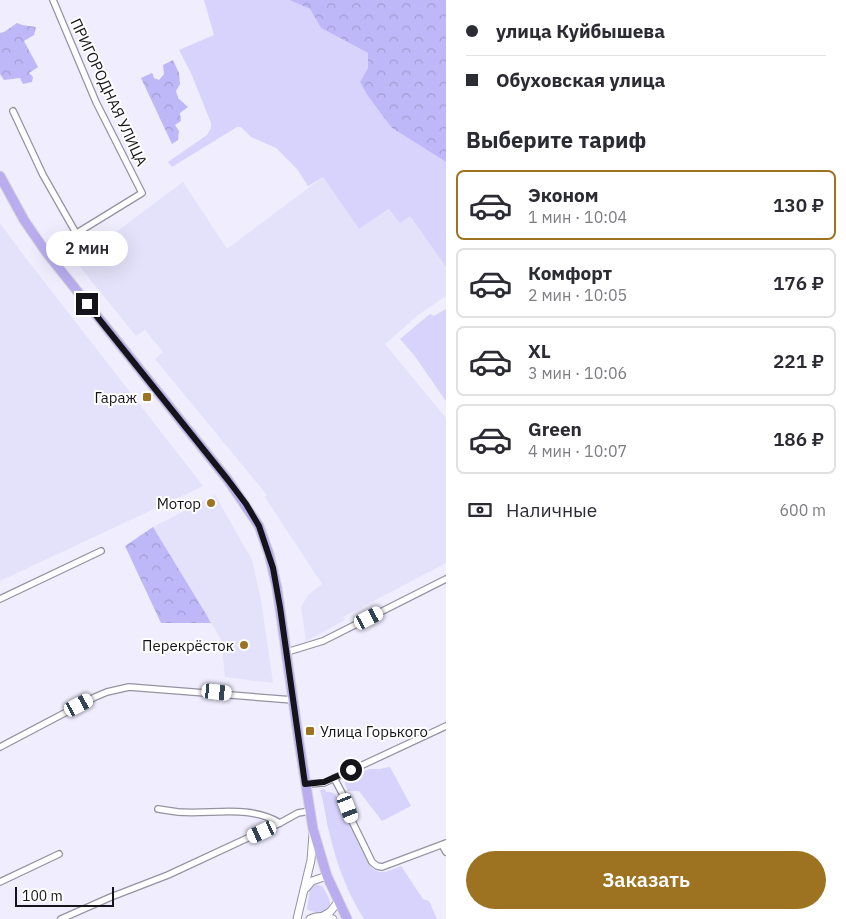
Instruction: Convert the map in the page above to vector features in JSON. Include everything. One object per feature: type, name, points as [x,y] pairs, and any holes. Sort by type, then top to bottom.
[{"type":"main road","points":[[0,176],[24,220],[46,252],[228,480],[253,516],[265,542],[274,574],[313,829],[327,876],[347,919]]},
{"type":"street","name":"ПРИГОРОДНАЯ УЛИЦА","points":[[53,0],[96,102],[142,194],[76,233]]},
{"type":"street","points":[[13,111],[43,175],[76,233],[46,252]]},
{"type":"street","points":[[0,599],[101,551]]},
{"type":"street","points":[[287,652],[318,643],[446,579]]},
{"type":"street","points":[[0,747],[94,697],[119,688],[142,687],[293,700]]},
{"type":"street","points":[[305,784],[324,782],[334,778],[446,726]]},
{"type":"street","points":[[334,778],[372,862],[377,866],[382,867],[444,844],[446,852]]},
{"type":"street","points":[[158,809],[178,812],[250,812],[271,818],[280,823]]},
{"type":"street","points":[[61,919],[110,897],[168,875],[298,813],[310,810]]},
{"type":"street","points":[[297,919],[311,860],[313,829]]},
{"type":"street","points":[[0,882],[59,854]]},
{"type":"street","points":[[304,890],[312,882],[327,876]]},
{"type":"street","points":[[302,901],[304,910],[312,918],[323,916],[330,912],[338,902]]},
{"type":"street","points":[[323,916],[332,919]]},
{"type":"shaded area","points":[[204,0],[289,0],[310,9],[321,28],[368,53],[368,68],[360,82],[392,128],[446,162],[446,267],[410,216],[400,223],[389,209],[359,229],[323,177],[308,186],[297,169],[276,148],[251,137],[241,127],[237,127],[172,167],[168,162],[207,135],[211,128],[211,123],[191,73],[179,50],[214,35]]},
{"type":"shaded area","points":[[323,177],[359,229],[390,209],[410,216],[446,267],[446,296],[418,315],[385,344],[446,418],[446,563],[343,617],[345,620],[306,641],[301,607],[308,595],[322,584],[265,497],[267,495],[155,359],[163,352],[145,330],[136,336],[76,262],[183,182],[227,249]]},
{"type":"shaded area","points":[[0,223],[203,486],[0,581]]},
{"type":"shaded area","points":[[446,309],[446,401],[414,355],[400,339],[430,314],[434,316]]},
{"type":"shaded area","points":[[215,495],[252,560],[261,600],[273,683],[225,677],[221,639],[153,527]]},
{"type":"shaded area","points":[[390,767],[411,806],[382,821],[359,791],[348,791],[345,784],[346,777],[370,769]]},
{"type":"shaded area","points":[[324,789],[327,792],[334,793],[337,797],[371,867],[378,872],[382,872],[401,866],[423,899],[429,901],[437,919],[364,919],[348,889],[336,858],[320,790]]},
{"type":"shaded area","points":[[315,884],[322,886],[328,895],[330,905],[327,911],[313,912],[307,909],[310,889]]},
{"type":"green space","points":[[289,0],[446,0],[446,162],[392,128],[368,96],[360,82],[368,68],[368,53],[321,28],[310,9]]},
{"type":"green space","points":[[17,23],[36,27],[34,35],[24,41],[38,67],[29,73],[33,77],[32,82],[23,84],[20,78],[4,80],[0,74],[0,33]]},
{"type":"green space","points":[[173,60],[179,73],[180,84],[176,91],[178,98],[188,107],[180,113],[181,121],[175,125],[179,131],[178,140],[172,144],[141,78],[152,73],[154,78],[159,80],[164,74],[163,65]]},
{"type":"green space","points":[[153,527],[211,623],[161,623],[125,546]]},
{"type":"place","name":"Гараж","points":[[147,397]]},
{"type":"place","name":"Мотор","points":[[211,503]]},
{"type":"place","name":"Перекрёсток","points":[[244,645]]},
{"type":"place","name":"Улица Горького","points":[[310,731]]},
{"type":"route","points":[[87,304],[228,480],[246,504],[259,526],[269,554],[277,588],[305,784],[324,782],[351,770]]}]
